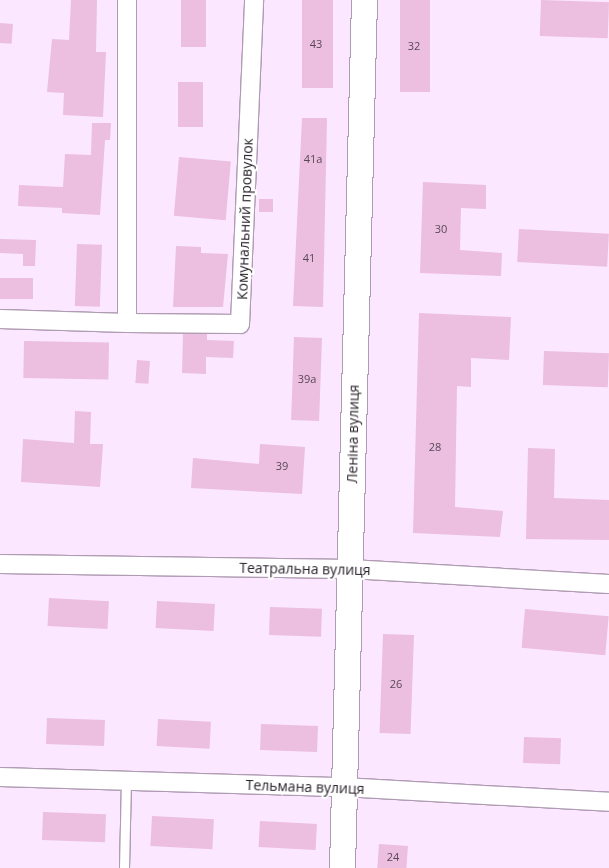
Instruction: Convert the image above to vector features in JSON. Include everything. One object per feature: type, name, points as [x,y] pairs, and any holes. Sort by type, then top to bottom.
[{"type":"street","points":[[126,0],[126,323]]},
{"type":"street","name":"Комунальний провулок","points":[[0,319],[240,324],[254,0]]},
{"type":"street","name":"Леніна вулиця","points":[[342,868],[364,0]]},
{"type":"street","name":"Театральна вулиця","points":[[0,564],[350,569],[609,584]]},
{"type":"street","name":"Тельмана вулиця","points":[[0,776],[344,787],[609,802]]},
{"type":"lane","points":[[124,868],[126,781]]},
{"type":"building","points":[[71,0],[97,0],[96,52],[106,52],[103,117],[63,115],[64,93],[47,92],[52,39],[69,40]]},
{"type":"building","points":[[181,0],[206,0],[206,47],[181,47]]},
{"type":"building","points":[[302,0],[333,0],[333,88],[302,88]]},
{"type":"building","points":[[400,0],[430,0],[430,92],[400,92]]},
{"type":"building","points":[[541,0],[609,2],[608,38],[540,36]]},
{"type":"building","points":[[0,23],[13,24],[12,44],[0,43]]},
{"type":"building","points":[[178,82],[203,82],[203,127],[178,127]]},
{"type":"building","points":[[302,118],[327,118],[323,307],[293,306]]},
{"type":"building","points":[[92,123],[111,123],[110,140],[105,140],[100,215],[62,213],[62,208],[18,206],[19,185],[63,187],[65,154],[91,155]]},
{"type":"building","points":[[179,157],[231,162],[226,220],[174,216]]},
{"type":"building","points":[[423,182],[486,185],[486,209],[461,208],[460,250],[502,253],[501,276],[420,273]]},
{"type":"building","points":[[259,199],[273,199],[273,212],[259,212]]},
{"type":"building","points":[[519,229],[609,234],[607,267],[517,262]]},
{"type":"building","points":[[0,239],[36,240],[35,266],[23,266],[23,254],[0,253]]},
{"type":"building","points":[[77,244],[102,245],[100,307],[75,306]]},
{"type":"building","points":[[176,246],[201,247],[201,253],[228,254],[223,307],[173,307]]},
{"type":"building","points":[[0,278],[33,278],[33,299],[0,299]]},
{"type":"building","points":[[419,313],[511,317],[509,360],[471,358],[471,387],[457,386],[455,507],[503,511],[500,537],[413,533]]},
{"type":"building","points":[[183,334],[207,334],[207,340],[234,341],[233,358],[206,357],[206,374],[182,373]]},
{"type":"building","points":[[294,337],[322,338],[319,421],[291,420]]},
{"type":"building","points":[[24,341],[109,342],[108,379],[23,378]]},
{"type":"building","points":[[544,351],[609,353],[608,387],[543,385]]},
{"type":"building","points":[[137,360],[150,361],[148,384],[135,383]]},
{"type":"building","points":[[75,411],[91,412],[90,444],[103,444],[100,487],[21,482],[23,439],[74,443]]},
{"type":"building","points":[[260,444],[305,447],[302,494],[191,488],[193,458],[259,464]]},
{"type":"building","points":[[528,448],[555,449],[554,498],[609,500],[609,540],[526,539]]},
{"type":"building","points":[[49,598],[109,601],[107,629],[48,626]]},
{"type":"building","points":[[157,601],[215,604],[214,631],[156,628]]},
{"type":"building","points":[[270,607],[322,609],[321,637],[269,635]]},
{"type":"building","points":[[525,609],[609,616],[605,655],[522,648]]},
{"type":"building","points":[[383,634],[414,635],[411,734],[380,733]]},
{"type":"building","points":[[47,718],[105,720],[104,746],[46,744]]},
{"type":"building","points":[[158,719],[211,722],[210,749],[157,746]]},
{"type":"building","points":[[261,724],[318,726],[317,752],[260,750]]},
{"type":"building","points":[[524,737],[561,738],[560,764],[523,763]]},
{"type":"building","points":[[43,812],[106,814],[105,842],[42,840]]},
{"type":"building","points":[[152,816],[214,819],[212,849],[150,846]]},
{"type":"building","points":[[260,821],[317,824],[316,850],[259,847]]},
{"type":"building","points":[[379,844],[408,846],[406,868],[377,868]]}]
